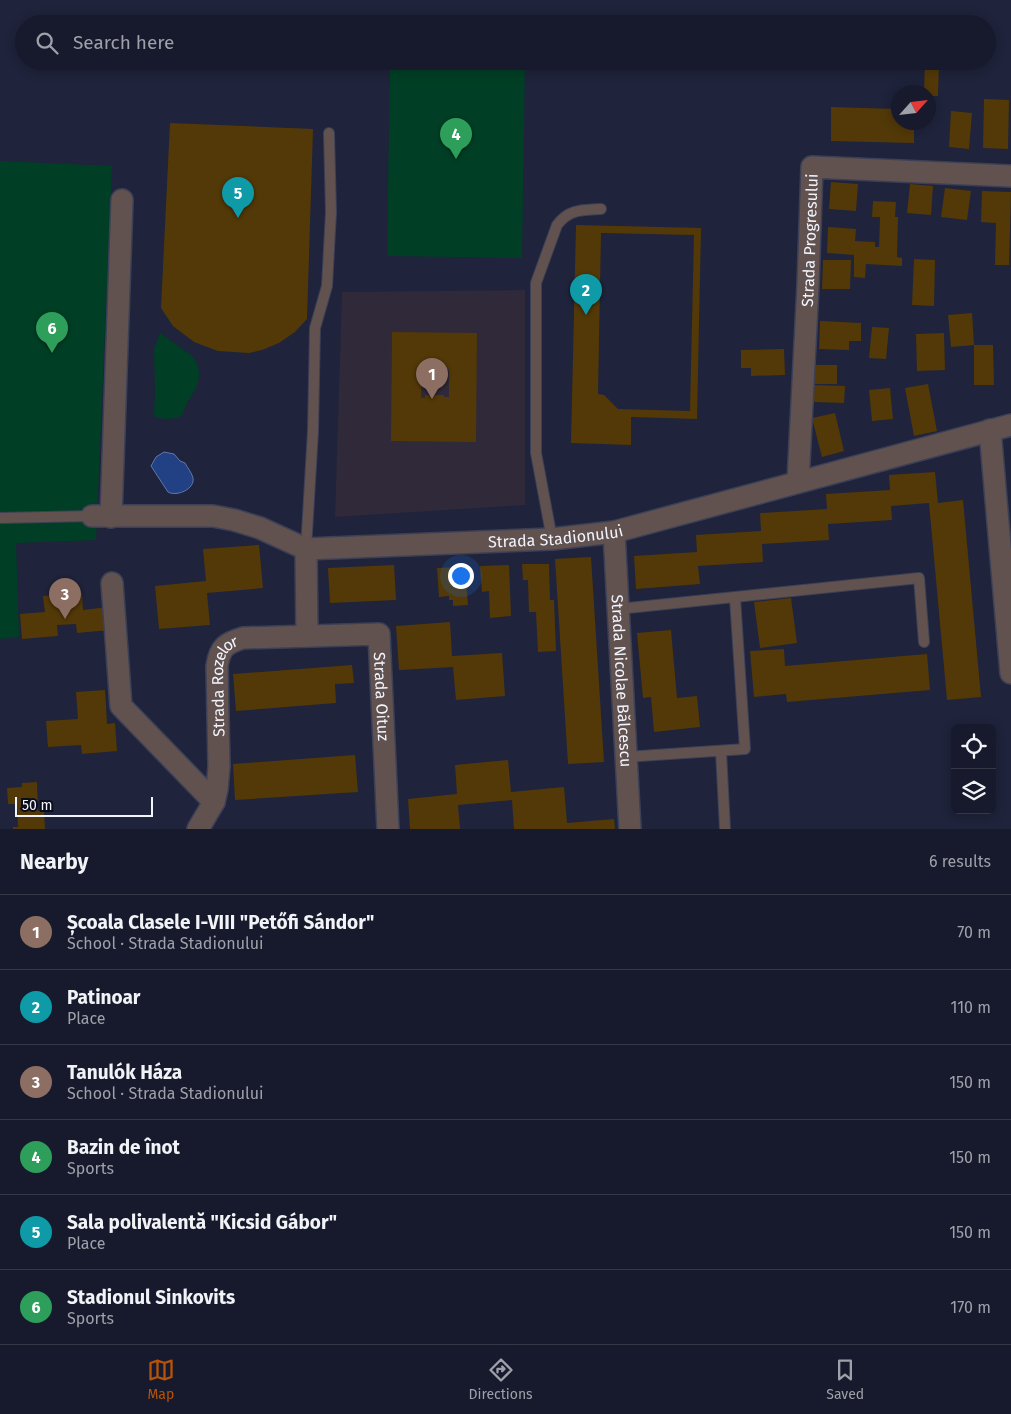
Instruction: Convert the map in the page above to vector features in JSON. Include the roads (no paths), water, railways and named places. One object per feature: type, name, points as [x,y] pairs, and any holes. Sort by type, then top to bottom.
[{"type":"street","name":"Strada Progresului","points":[[798,482],[812,167],[1011,176]]},
{"type":"street","points":[[101,516],[122,200]]},
{"type":"street","name":"Strada Stadionului","points":[[101,516],[212,516],[260,528],[306,550],[552,539],[614,532],[1011,425]]},
{"type":"street","points":[[990,430],[1001,514],[1011,673]]},
{"type":"street","name":"Strada Nicolae Bălcescu","points":[[614,532],[630,829]]},
{"type":"street","points":[[306,550],[307,636]]},
{"type":"street","points":[[112,583],[121,706],[214,802]]},
{"type":"street","name":"Strada Oituz","points":[[307,636],[379,634],[388,829]]},
{"type":"street","name":"Strada Rozelor","points":[[198,829],[214,802],[217,789],[219,766],[217,666],[222,649],[234,640],[243,638],[307,636]]},
{"type":"lane","points":[[306,550],[313,431],[315,328],[327,286],[331,212],[329,132]]},
{"type":"lane","points":[[552,539],[536,454],[536,283],[557,225],[563,218],[569,213],[601,209]]},
{"type":"lane","points":[[0,518],[101,516]]},
{"type":"lane","points":[[618,609],[919,578],[924,642]]},
{"type":"lane","points":[[625,757],[745,749],[735,598]]},
{"type":"lane","points":[[721,751],[725,829]]},
{"type":"water","points":[[164,452],[174,454],[180,461],[185,463],[191,472],[193,482],[185,491],[180,493],[168,492],[151,466],[156,457]]},
{"type":"place","name":"Bazin de înot","points":[[456,159]]},
{"type":"place","name":"Sala polivalentă \"Kicsid Gábor\"","points":[[238,218]]},
{"type":"place","name":"Patinoar","points":[[586,315]]},
{"type":"place","name":"Stadionul Sinkovits","points":[[52,353]]},
{"type":"place","name":"Școala Clasele I-VIII \"Petőfi Sándor\"","points":[[432,399]]},
{"type":"place","name":"Tanulók Háza","points":[[65,619]]}]
